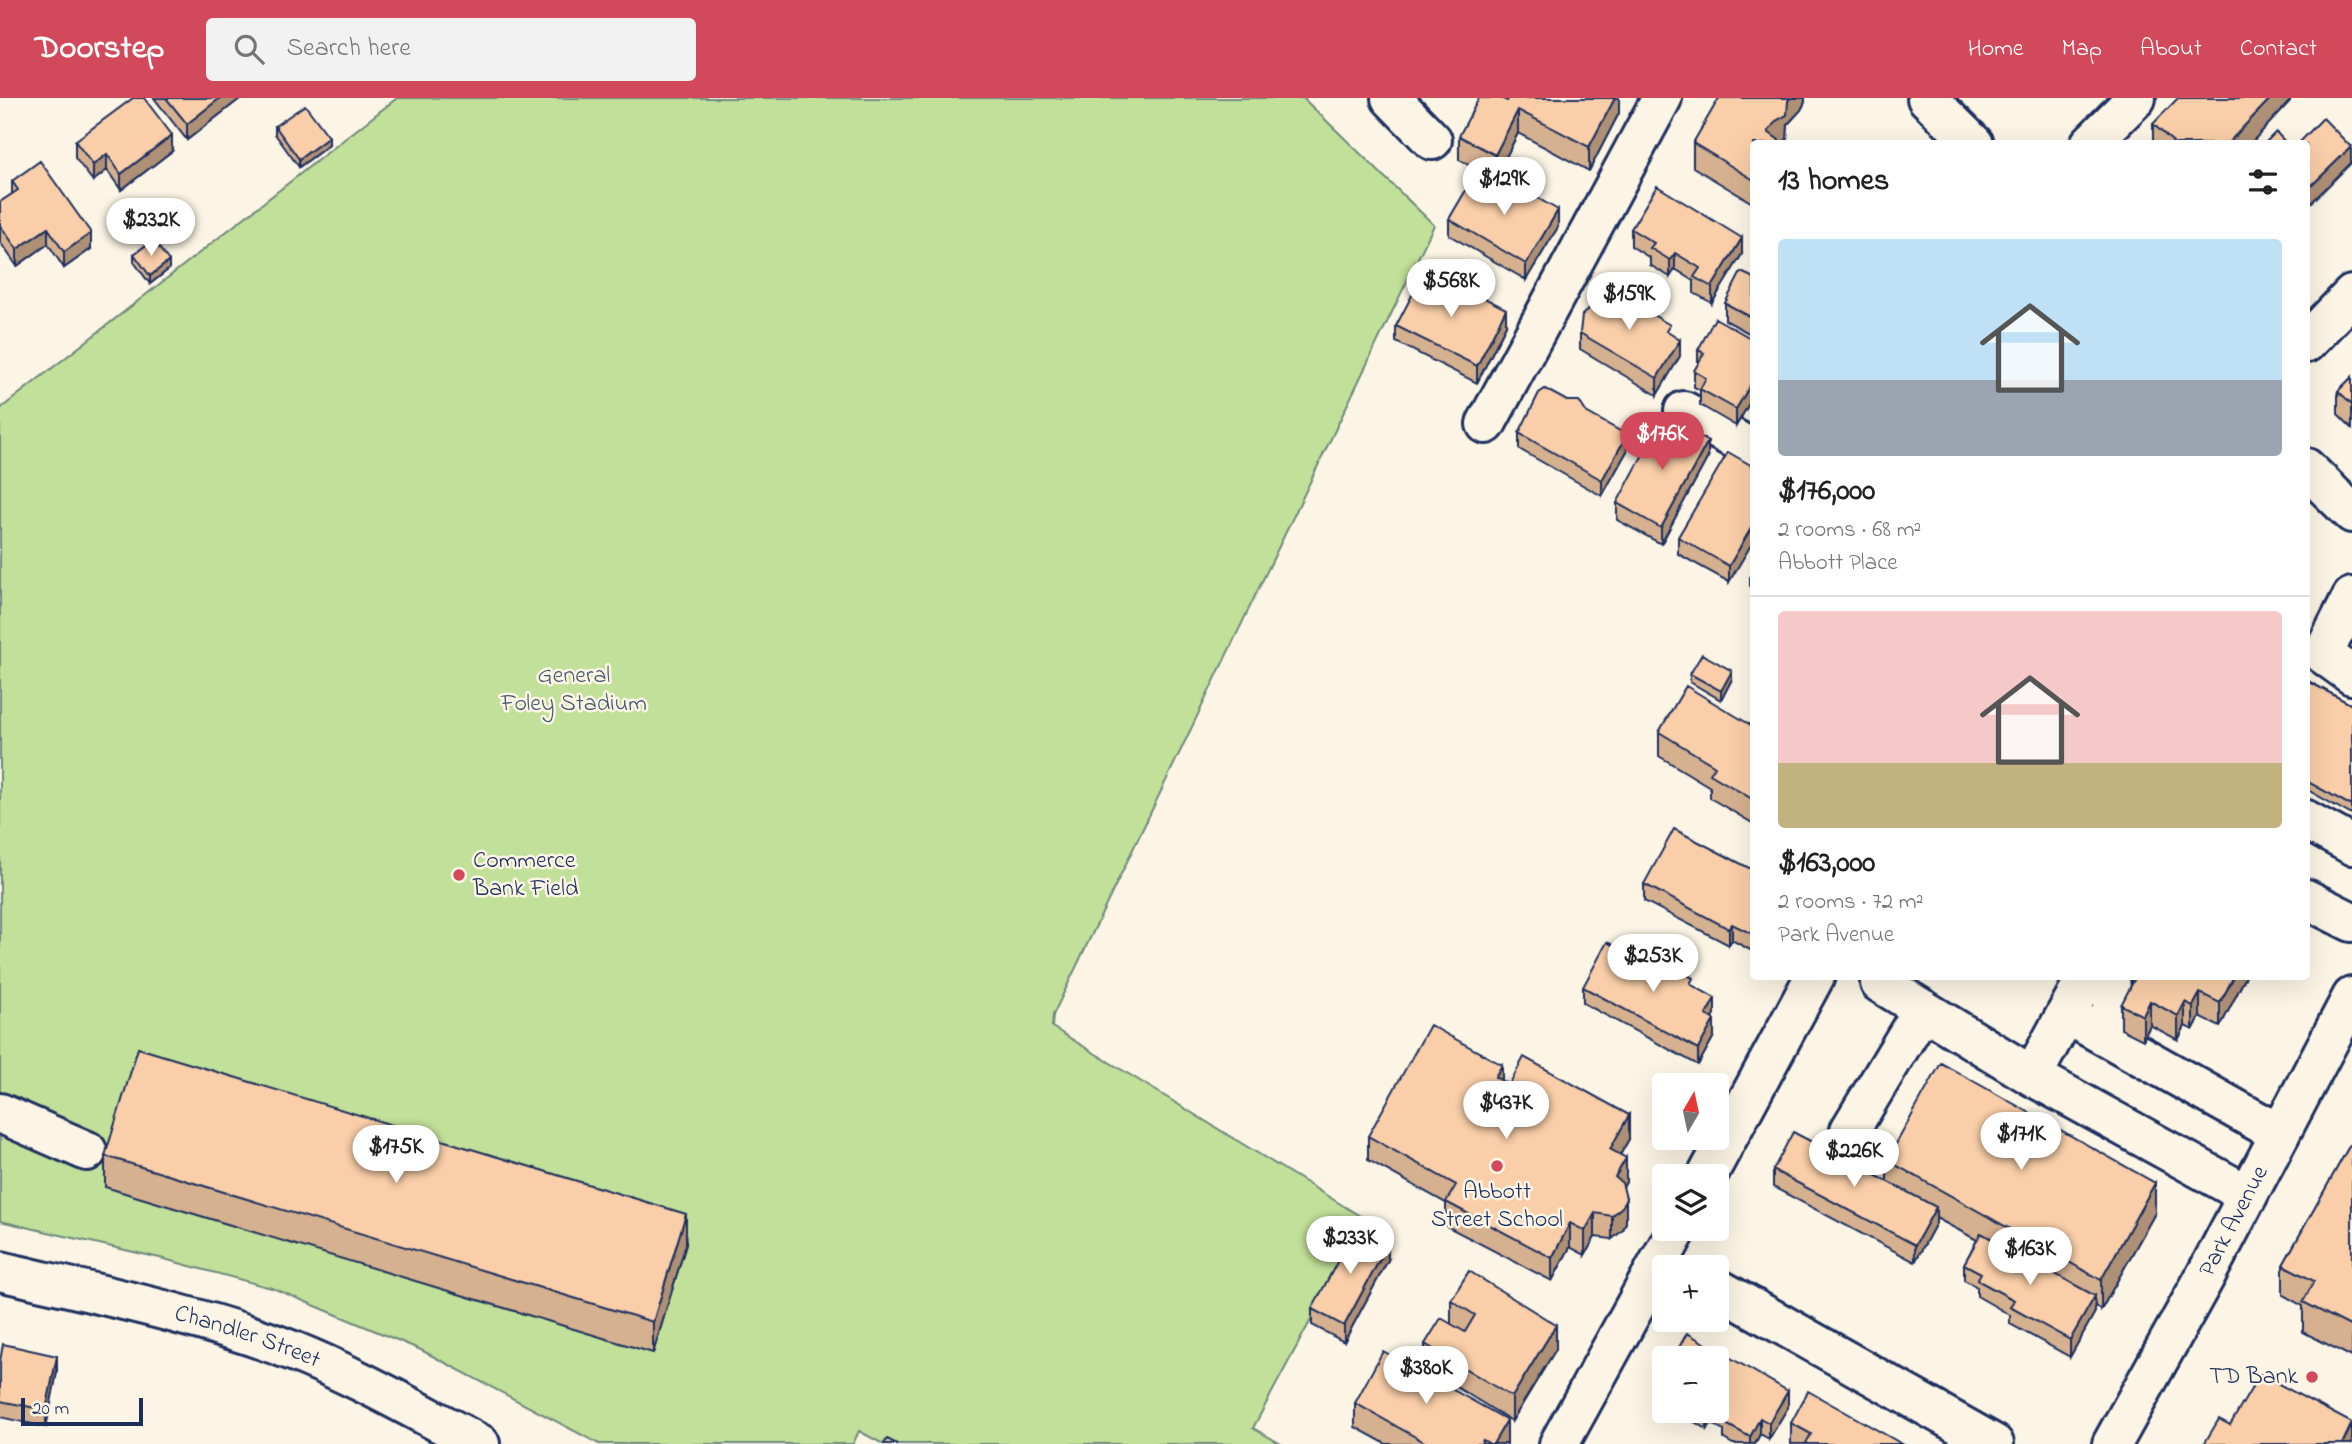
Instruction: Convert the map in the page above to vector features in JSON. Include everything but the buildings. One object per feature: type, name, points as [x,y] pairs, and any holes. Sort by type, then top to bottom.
[{"type":"main road","points":[[1391,98],[1432,140]]},
{"type":"main road","points":[[1486,424],[1662,98]]},
{"type":"main road","points":[[2094,140],[2136,98]]},
{"type":"main road","points":[[1940,102],[1971,140]]},
{"type":"main road","points":[[2310,338],[2352,295]]},
{"type":"main road","points":[[1684,411],[1750,448]]},
{"type":"main road","points":[[2310,472],[2352,513]]},
{"type":"main road","points":[[2352,597],[2323,654],[2352,675]]},
{"type":"main road","points":[[2310,822],[2352,845]]},
{"type":"main road","points":[[2310,901],[2352,922]]},
{"type":"main road","points":[[1713,1164],[1813,980]]},
{"type":"main road","points":[[1881,980],[1880,983],[2032,1076],[2248,1195]]},
{"type":"main road","points":[[2032,1076],[2085,980]]},
{"type":"main road","points":[[2110,980],[2113,1019],[2134,1030],[2198,1088]]},
{"type":"main road","points":[[1850,1130],[1923,1009]]},
{"type":"main road","name":"Park Avenue","points":[[2112,1444],[2280,1133],[2349,1012]]},
{"type":"main road","points":[[2066,1014],[2280,1133]]},
{"type":"main road","points":[[0,1113],[88,1151]]},
{"type":"main road","points":[[1559,1444],[1673,1251]]},
{"type":"main road","name":"Chandler Street","points":[[0,1271],[139,1304],[291,1351],[337,1370],[480,1444]]},
{"type":"main road","points":[[1729,1295],[1994,1444]]},
{"type":"green space","name":"General Foley Stadium","points":[[397,98],[1303,98],[1434,225],[1053,1015],[1052,1027],[1365,1219],[1253,1428],[1281,1444],[883,1444],[859,1431],[853,1444],[599,1444],[421,1350],[275,1289],[164,1259],[0,1221],[0,409]]},
{"type":"place","name":"Commerce Bank Field","points":[[459,875]]},
{"type":"place","name":"Abbott Street School","points":[[1497,1166]]},
{"type":"place","name":"TD Bank","points":[[2312,1377]]}]
